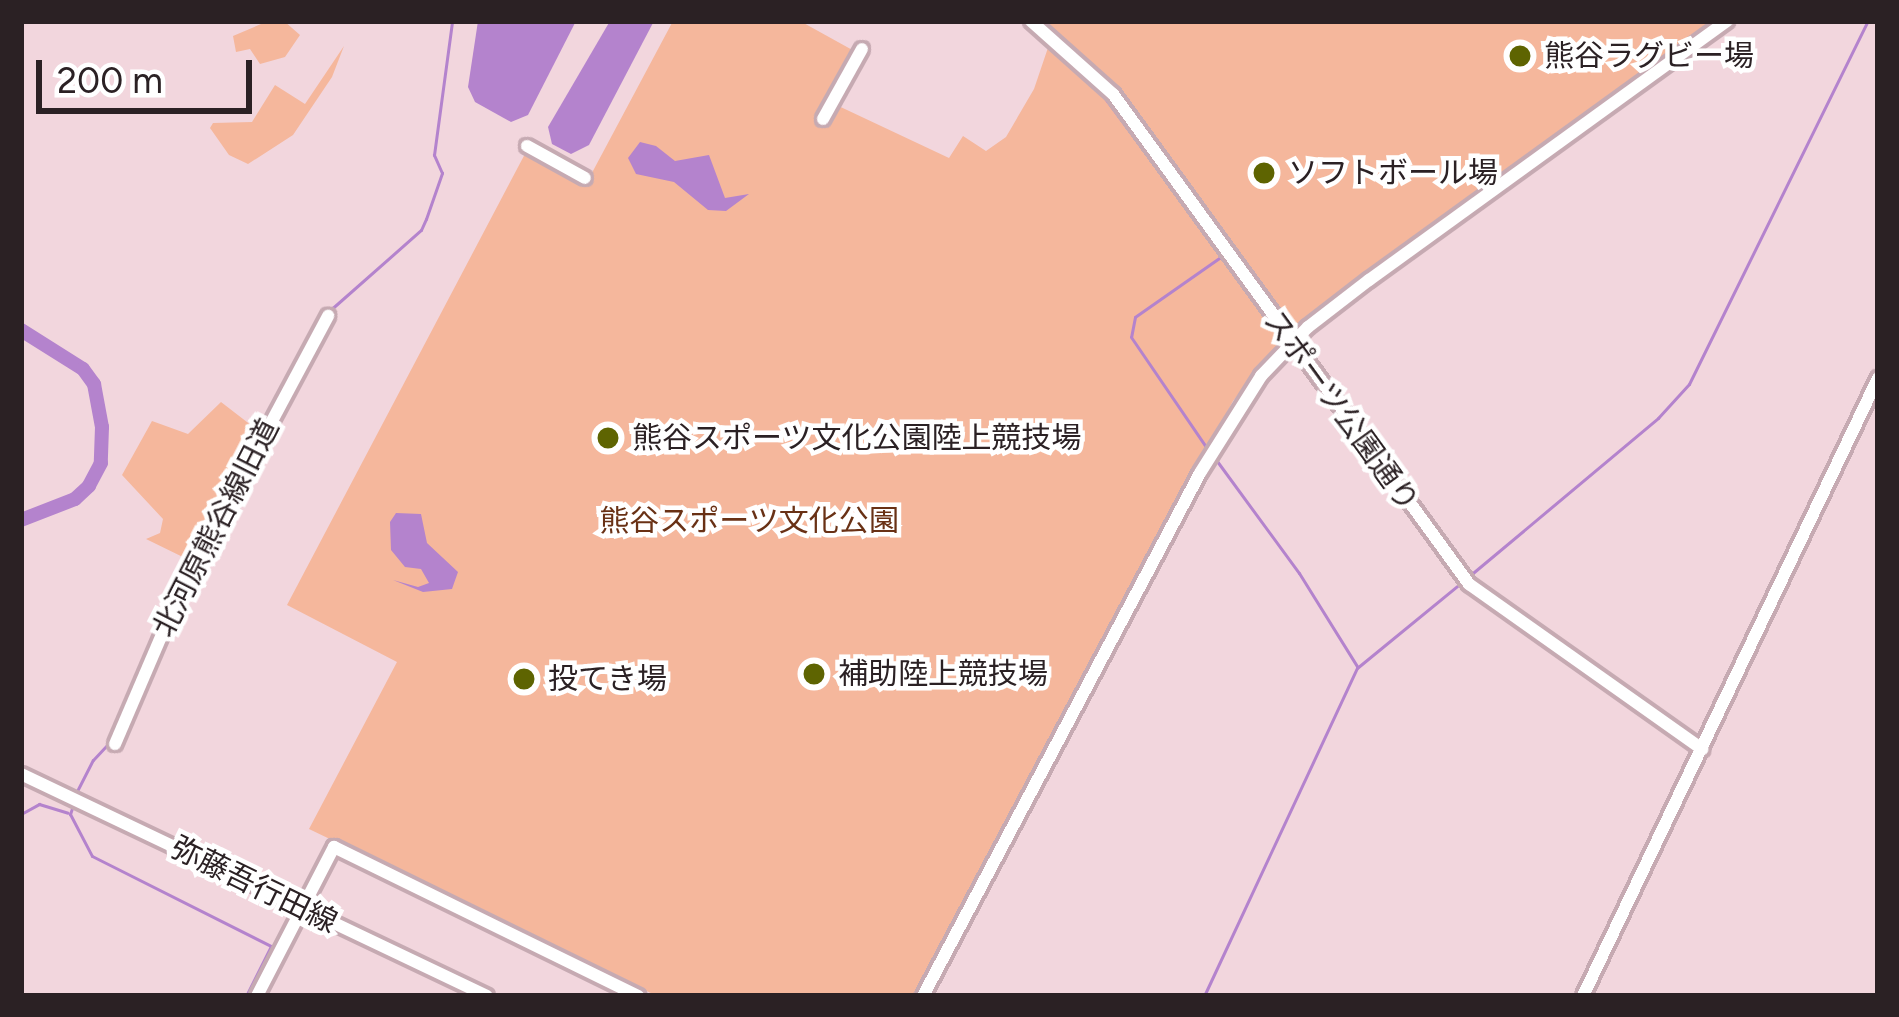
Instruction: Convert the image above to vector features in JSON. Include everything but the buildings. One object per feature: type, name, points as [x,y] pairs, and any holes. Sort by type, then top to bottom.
[{"type":"street","name":"スポーツ公園通り","points":[[1030,21],[1113,94],[1468,584],[1702,749]]},
{"type":"street","points":[[922,996],[1222,431],[1291,344],[1369,280],[1727,21]]},
{"type":"street","points":[[823,119],[862,49]]},
{"type":"street","points":[[527,146],[585,178]]},
{"type":"street","name":"北河原熊谷線旧道","points":[[115,744],[178,596],[328,316]]},
{"type":"street","points":[[1583,996],[1878,378]]},
{"type":"street","name":"弥藤吾行田線","points":[[21,774],[487,996]]},
{"type":"street","points":[[257,996],[334,847],[638,996]]},
{"type":"green space","points":[[268,21],[284,21],[300,35],[285,57],[260,64],[250,49],[236,52],[233,36]]},
{"type":"green space","name":"熊谷スポーツ文化公園","points":[[673,21],[800,21],[856,52],[830,102],[949,158],[963,136],[986,151],[1006,137],[1034,89],[1054,30],[1042,21],[1716,21],[1321,307],[1275,349],[1233,401],[915,996],[657,996],[309,829],[397,662],[287,605],[526,152],[586,184]]},
{"type":"green space","points":[[344,46],[332,77],[293,135],[248,164],[229,155],[210,128],[213,123],[252,122],[275,85],[305,104]]},
{"type":"green space","points":[[221,402],[256,429],[191,561],[146,539],[160,533],[163,519],[122,475],[152,421],[188,434]]},
{"type":"shaded area","points":[[478,21],[576,21],[528,115],[511,122],[475,102],[468,87]]},
{"type":"shaded area","points":[[610,21],[654,21],[589,145],[571,154],[552,144],[548,127]]},
{"type":"shaded area","points":[[640,142],[656,146],[675,161],[709,155],[725,198],[749,194],[726,211],[708,210],[674,182],[636,174],[628,158]]},
{"type":"shaded area","points":[[396,513],[421,514],[427,543],[458,572],[452,589],[423,592],[393,580],[418,587],[429,583],[421,569],[405,567],[391,550],[390,522]]},
{"type":"waterway","points":[[328,312],[421,230],[426,219],[442,173],[434,155],[452,21]]},
{"type":"waterway","points":[[1468,577],[1658,418],[1689,384],[1868,21]]},
{"type":"waterway","points":[[1099,90],[1222,256],[1135,317],[1131,337],[1208,450]]},
{"type":"waterway","points":[[274,404],[318,323]]},
{"type":"waterway","points":[[21,330],[83,369],[94,384],[102,427],[101,463],[89,486],[75,499],[21,520]]},
{"type":"waterway","points":[[1214,457],[1299,573],[1357,666]]},
{"type":"waterway","points":[[187,568],[210,524]]},
{"type":"waterway","points":[[1204,996],[1357,668],[1461,583]]},
{"type":"waterway","points":[[76,793],[93,760],[110,742]]},
{"type":"waterway","points":[[74,802],[70,814],[92,856],[271,946],[246,996]]},
{"type":"waterway","points":[[21,814],[39,804],[68,813]]},
{"type":"place","name":"熊谷ラグビー場","points":[[1520,56]]},
{"type":"place","name":"ソフトボール場","points":[[1264,173]]},
{"type":"place","name":"熊谷スポーツ文化公園陸上競技場","points":[[608,438]]},
{"type":"place","name":"補助陸上競技場","points":[[814,674]]},
{"type":"place","name":"投てき場","points":[[524,679]]}]
